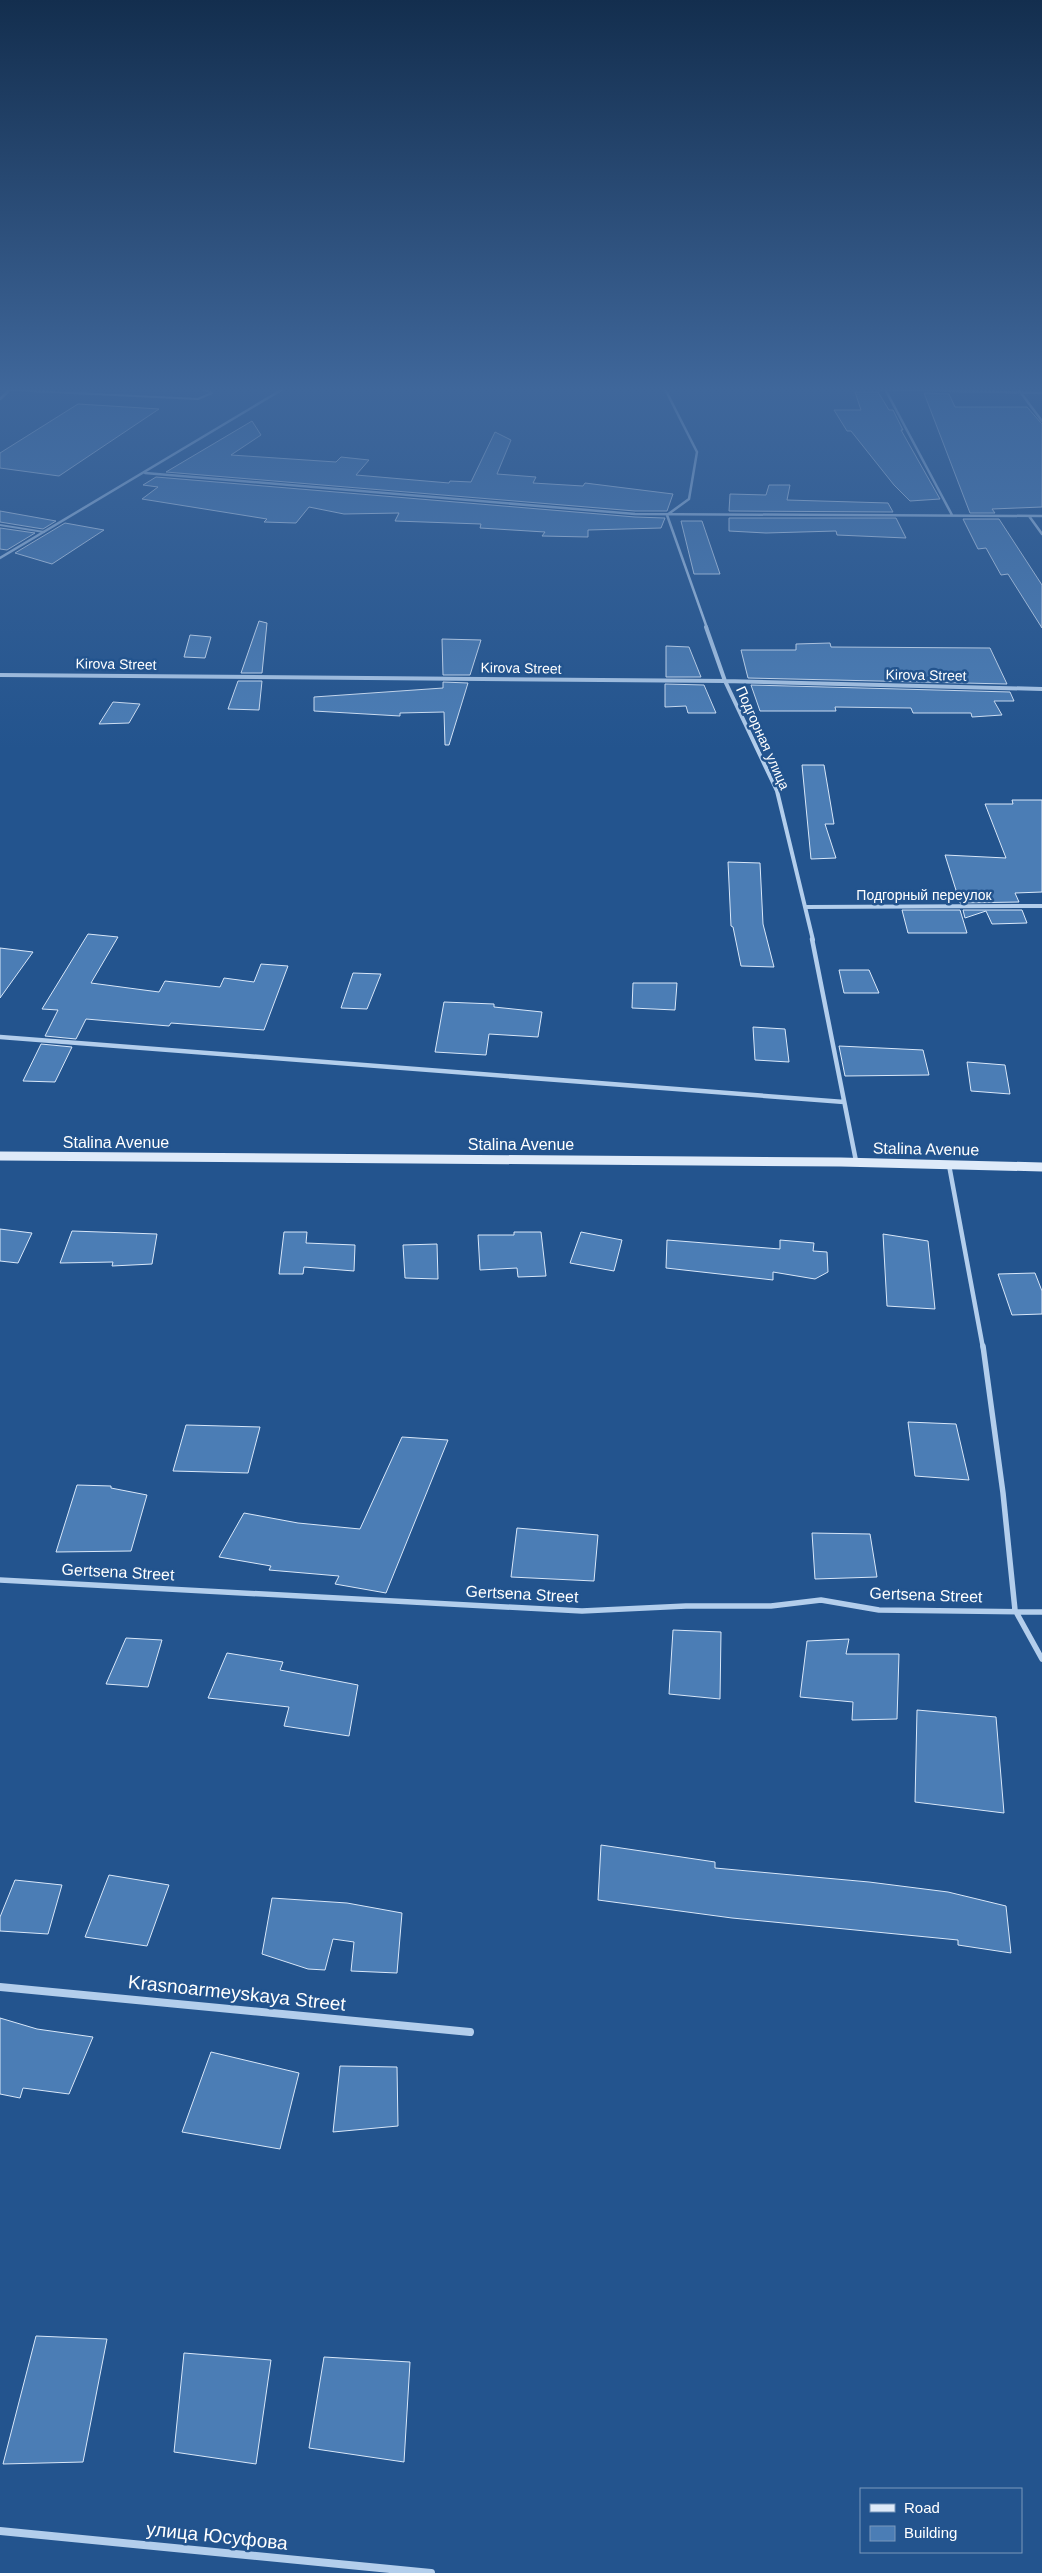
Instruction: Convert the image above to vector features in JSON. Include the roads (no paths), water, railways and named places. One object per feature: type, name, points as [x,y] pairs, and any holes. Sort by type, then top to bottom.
[{"type":"street","points":[[0,558],[83,509]]},
{"type":"street","points":[[576,509],[667,515],[1042,516]]},
{"type":"street","points":[[667,515],[675,509]]},
{"type":"street","points":[[949,509],[952,515]]},
{"type":"street","name":"Подгорная улица","points":[[667,515],[725,681],[777,791],[806,907],[857,1161],[841,1162]]},
{"type":"street","points":[[1029,516],[1042,534]]},
{"type":"street","name":"Kirova Street","points":[[0,675],[725,681],[1042,688]]},
{"type":"street","name":"Подгорный переулок","points":[[806,907],[1042,906]]},
{"type":"street","points":[[0,1038],[844,1102]]},
{"type":"street","name":"Stalina Avenue","points":[[0,1156],[841,1162],[1042,1167]]},
{"type":"street","points":[[949,1165],[979,1320],[1003,1493],[1016,1610],[1042,1659]]},
{"type":"street","name":"Gertsena Street","points":[[0,1580],[582,1611],[686,1606],[771,1606],[820,1600],[879,1610],[1016,1610],[1042,1612]]},
{"type":"street","name":"Krasnoarmeyskaya Street","points":[[0,1987],[470,2032]]},
{"type":"street","name":"улица Юсуфова","points":[[0,2531],[431,2573]]},
{"type":"lane","points":[[0,525],[44,532]]}]
